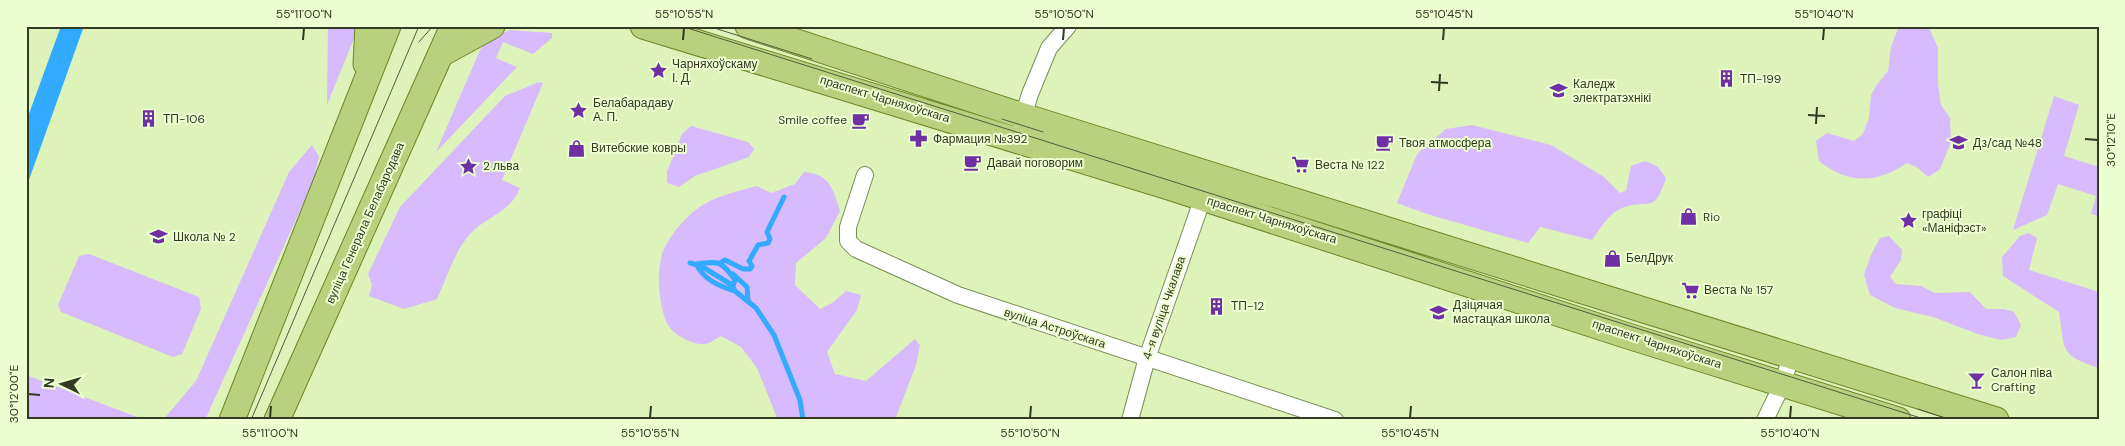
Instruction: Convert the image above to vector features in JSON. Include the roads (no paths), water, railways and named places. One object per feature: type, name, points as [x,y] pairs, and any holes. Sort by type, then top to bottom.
[{"type":"main road","points":[[364,87],[368,26]]},
{"type":"main road","points":[[232,420],[388,26]]},
{"type":"main road","name":"вуліца Генерала Белабародава","points":[[277,420],[453,26]]},
{"type":"main road","points":[[441,54],[492,26]]},
{"type":"main road","name":"праспект Чарняхоўскага","points":[[643,26],[1203,198],[1628,336],[1898,420]]},
{"type":"main road","name":"праспект Чарняхоўскага","points":[[748,26],[1023,116],[1211,173],[1996,420]]},
{"type":"street","points":[[1016,140],[1023,116],[1049,48],[1068,26]]},
{"type":"street","name":"4-я вуліца Чкалава","points":[[1130,420],[1146,358],[1211,173]]},
{"type":"street","name":"вуліца Астроўскага","points":[[865,175],[848,227],[848,241],[856,249],[958,295],[1335,420]]},
{"type":"street","points":[[1765,420],[1783,383],[1791,356]]},
{"type":"water","points":[[61,26],[84,26],[26,188],[26,122]]},
{"type":"waterway","points":[[720,263],[725,260],[743,269],[750,269],[752,266],[749,261],[758,245],[768,243],[770,239],[767,232],[784,197]]},
{"type":"waterway","points":[[690,263],[701,266],[732,285],[735,291],[756,308],[774,335],[800,400],[803,420]]},
{"type":"waterway","points":[[733,286],[735,280],[723,266],[715,263],[696,264],[699,270],[712,282],[735,291]]},
{"type":"waterway","points":[[733,274],[747,287],[748,301]]},
{"type":"tram line","points":[[251,420],[419,26]]},
{"type":"tram line","points":[[419,42],[433,26]]},
{"type":"tram line","points":[[681,26],[1927,420]]},
{"type":"tram line","points":[[708,26],[812,59]]},
{"type":"tram line","points":[[1002,119],[1043,132]]},
{"type":"tram line","points":[[1918,409],[1951,420]]},
{"type":"place","name":"Чарняхоўскаму І. Д.","points":[[658,71]]},
{"type":"place","name":"ТП-199","points":[[1726,79]]},
{"type":"place","name":"Каледж электратэхнікі","points":[[1559,91]]},
{"type":"place","name":"Белабарадаву А. П.","points":[[579,110]]},
{"type":"place","name":"ТП-106","points":[[149,119]]},
{"type":"place","name":"Smile coffee","points":[[861,120]]},
{"type":"place","name":"Фармация №392","points":[[919,139]]},
{"type":"place","name":"Твоя атмосфера","points":[[1385,143]]},
{"type":"place","name":"Дз/сад №48","points":[[1959,143]]},
{"type":"place","name":"Витебские ковры","points":[[577,148]]},
{"type":"place","name":"Давай поговорим","points":[[973,163]]},
{"type":"place","name":"Веста № 122","points":[[1301,165]]},
{"type":"place","name":"2 льва","points":[[469,166]]},
{"type":"place","name":"Rio","points":[[1689,217]]},
{"type":"place","name":"графіці «Маніфэст»","points":[[1908,221]]},
{"type":"place","name":"Школа № 2","points":[[159,237]]},
{"type":"place","name":"БелДрук","points":[[1612,258]]},
{"type":"place","name":"Веста № 157","points":[[1690,290]]},
{"type":"place","name":"ТП-12","points":[[1217,306]]},
{"type":"place","name":"Дзіцячая мастацкая школа","points":[[1439,312]]},
{"type":"place","name":"Салон піва Crafting","points":[[1977,380]]}]
